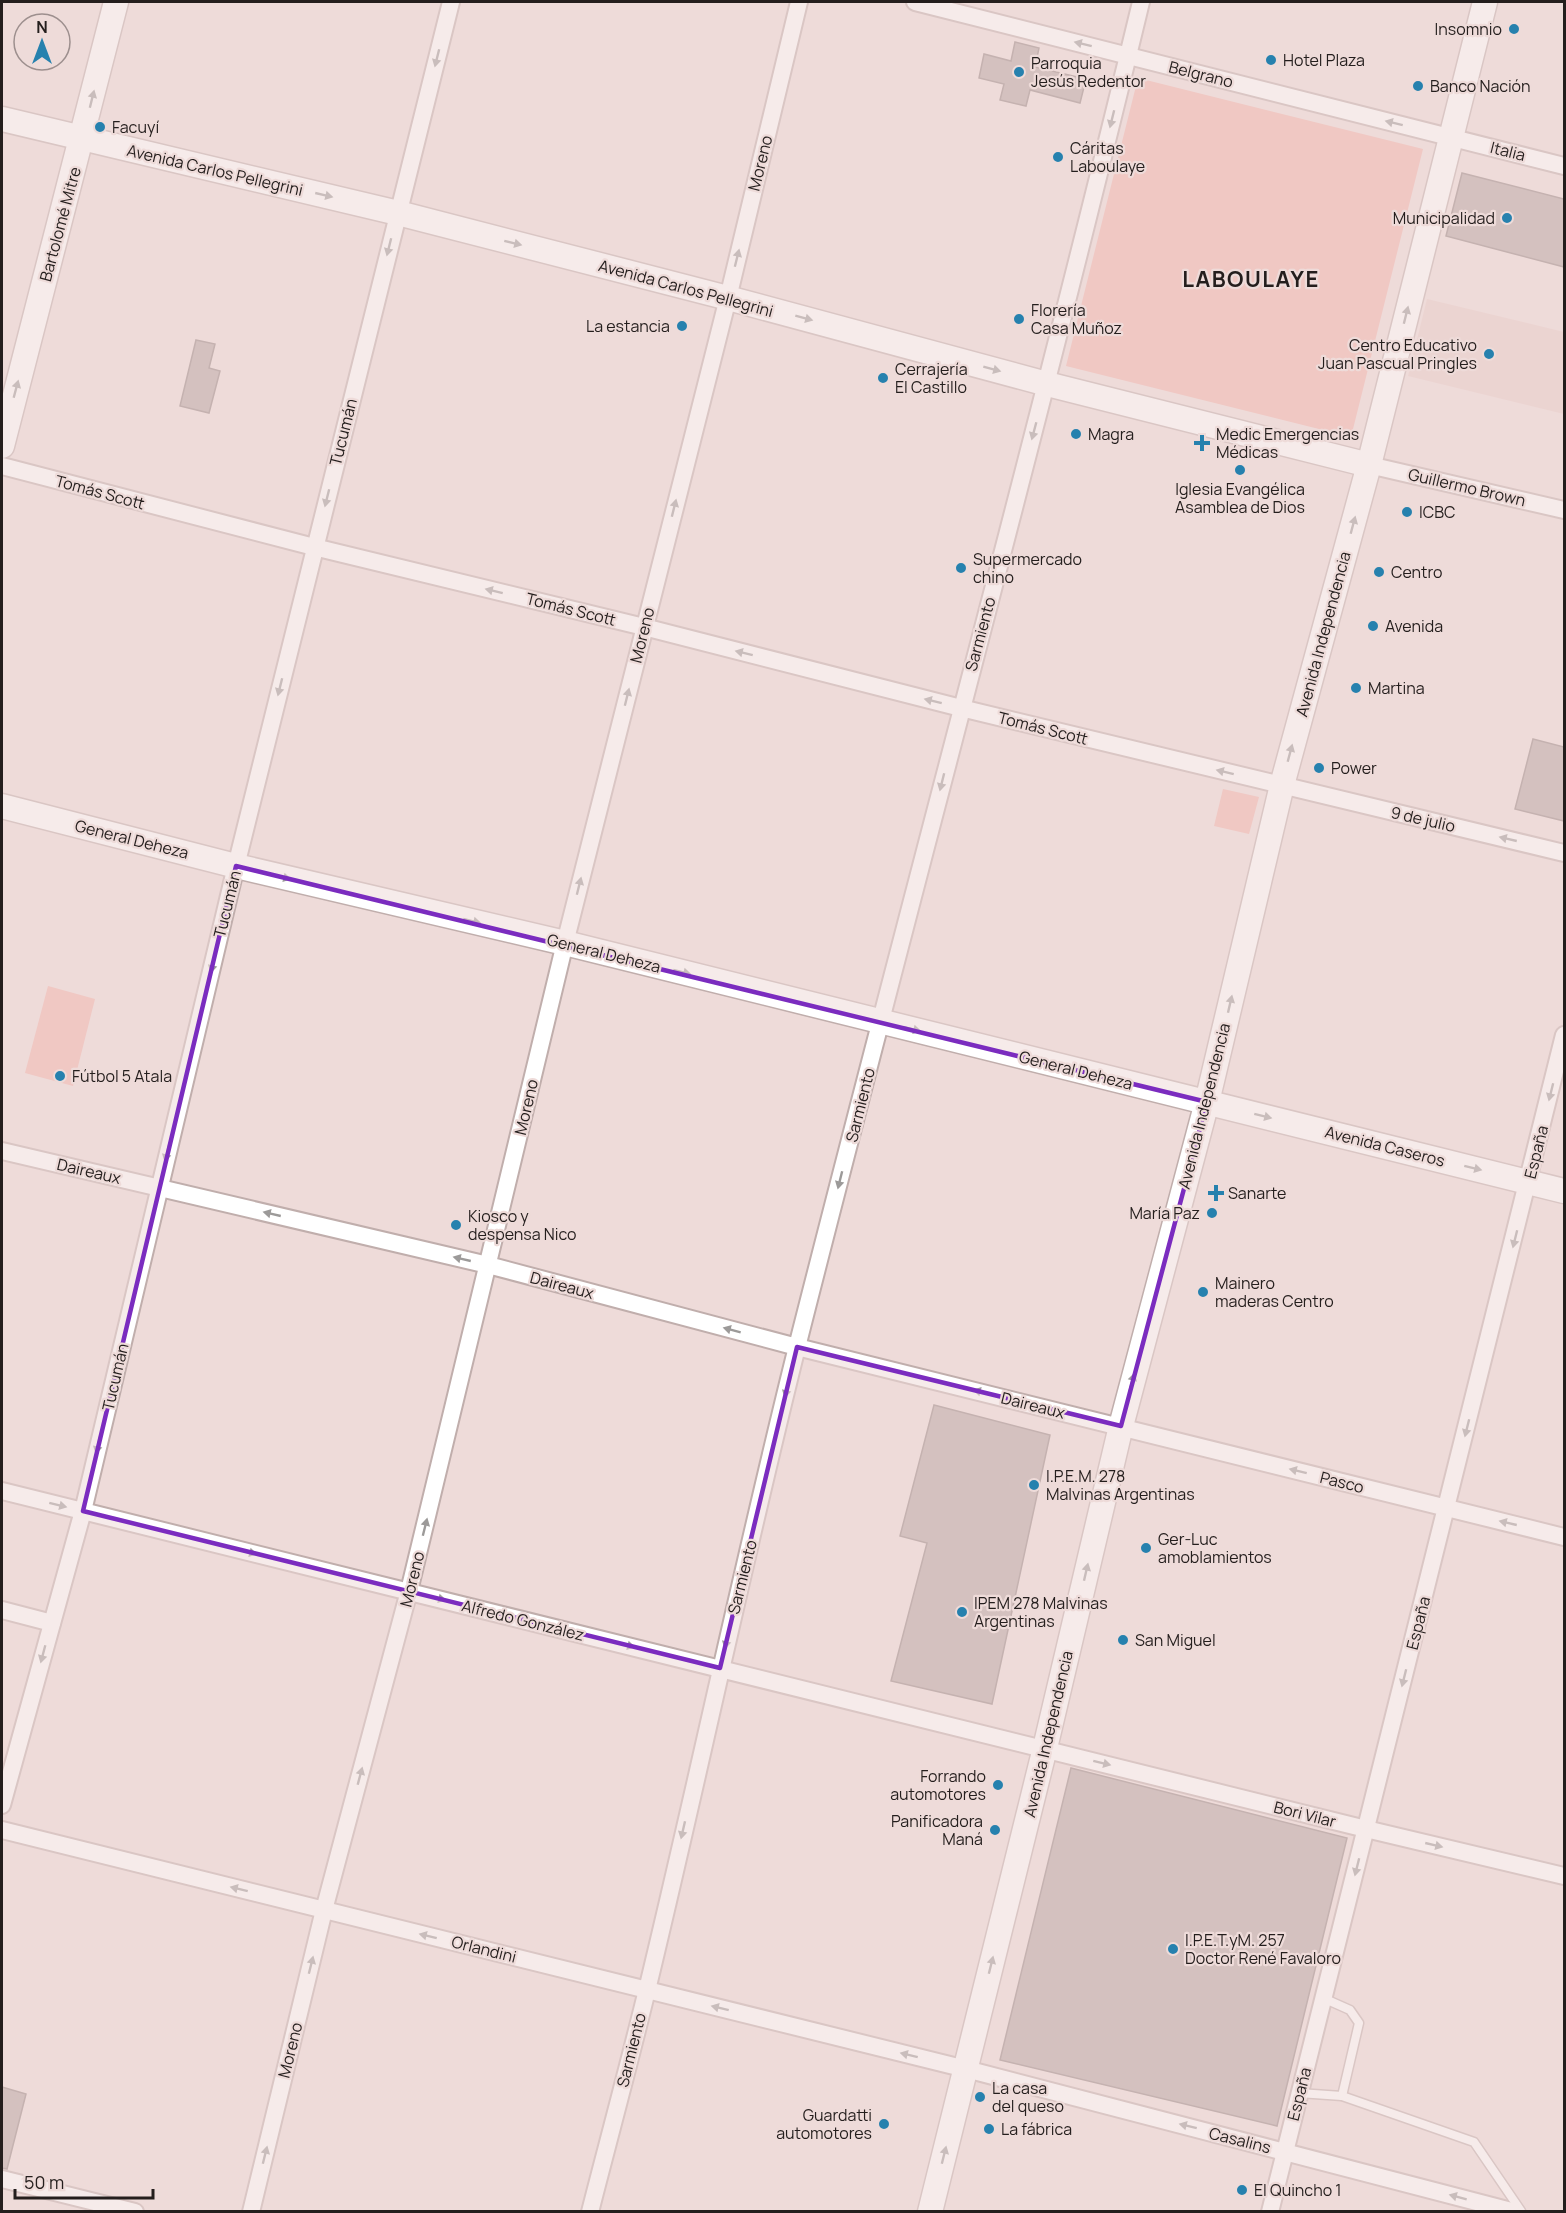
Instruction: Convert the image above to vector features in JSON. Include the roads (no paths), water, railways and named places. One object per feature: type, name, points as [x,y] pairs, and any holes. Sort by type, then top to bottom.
[{"type":"main road","name":"Bartolomé Mitre","points":[[2,446],[116,2]]},
{"type":"main road","name":"Avenida Independencia","points":[[930,2211],[1045,1748],[1120,1426],[1207,1102],[1282,786],[1369,465],[1485,2]]},
{"type":"main road","name":"Avenida Carlos Pellegrini","points":[[2,119],[398,213],[728,298],[1047,384],[1369,465]]},
{"type":"main road","name":"General Deheza","points":[[2,806],[236,866],[565,943],[1207,1102]]},
{"type":"main road","name":"Avenida Caseros","points":[[1207,1102],[1564,1191]]},
{"type":"street","name":"Tucumán","points":[[2,1806],[83,1511],[236,866],[451,2]]},
{"type":"street","name":"Moreno","points":[[251,2211],[324,1910],[409,1591],[565,943],[728,298],[799,2]]},
{"type":"street","name":"Belgrano","points":[[915,2],[1451,137]]},
{"type":"street","name":"Sarmiento","points":[[590,2211],[647,1990],[720,1668],[797,1347],[961,708],[1047,384],[1141,2]]},
{"type":"street","name":"Italia","points":[[1451,137],[1564,166]]},
{"type":"street","name":"Guillermo Brown","points":[[1369,465],[1564,510]]},
{"type":"street","name":"Tomás Scott","points":[[2,466],[314,547],[1282,786]]},
{"type":"street","name":"9 de julio","points":[[1282,786],[1564,853]]},
{"type":"street","name":"España","points":[[1270,2211],[1564,1035]]},
{"type":"street","name":"Daireaux","points":[[2,1151],[488,1265],[797,1347],[1120,1426]]},
{"type":"street","name":"Pasco","points":[[1120,1426],[1564,1537]]},
{"type":"street","name":"Alfredo González","points":[[2,1491],[1045,1748]]},
{"type":"street","points":[[2,1610],[52,1623]]},
{"type":"street","name":"Bori Vilar","points":[[1045,1748],[1564,1876]]},
{"type":"street","name":"Orlandini","points":[[2,1830],[966,2069]]},
{"type":"street","name":"Casalins","points":[[966,2069],[1515,2211]]},
{"type":"street","points":[[2,2179],[135,2211]]},
{"type":"lane","points":[[1323,1998],[1350,2010],[1359,2023],[1342,2096]]},
{"type":"lane","points":[[1299,2093],[1342,2096],[1474,2142],[1521,2211]]},
{"type":"place","name":"Insomnio","points":[[1514,29]]},
{"type":"place","name":"Hotel Plaza","points":[[1271,60]]},
{"type":"place","name":"Parroquia Jesús Redentor","points":[[1019,72]]},
{"type":"place","name":"Banco Nación","points":[[1418,86]]},
{"type":"place","name":"Facuyí","points":[[100,127]]},
{"type":"place","name":"Cáritas Laboulaye","points":[[1058,157]]},
{"type":"place","name":"Municipalidad","points":[[1507,218]]},
{"type":"place","name":"Florería Casa Muñoz","points":[[1019,319]]},
{"type":"place","name":"La estancia","points":[[682,326]]},
{"type":"place","name":"Centro Educativo Juan Pascual Pringles","points":[[1489,354]]},
{"type":"place","name":"Cerrajería El Castillo","points":[[883,378]]},
{"type":"place","name":"Magra","points":[[1076,434]]},
{"type":"place","name":"Medic Emergencias Médicas","points":[[1202,443]]},
{"type":"place","name":"Iglesia Evangélica Asamblea de Dios","points":[[1240,470]]},
{"type":"place","name":"ICBC","points":[[1407,512]]},
{"type":"place","name":"Supermercado chino","points":[[961,568]]},
{"type":"place","name":"Centro","points":[[1379,572]]},
{"type":"place","name":"Avenida","points":[[1373,626]]},
{"type":"place","name":"Martina","points":[[1356,688]]},
{"type":"place","name":"Power","points":[[1319,768]]},
{"type":"place","name":"Fútbol 5 Atala","points":[[60,1076]]},
{"type":"place","name":"Sanarte","points":[[1216,1193]]},
{"type":"place","name":"María Paz","points":[[1212,1213]]},
{"type":"place","name":"Kiosco y despensa Nico","points":[[456,1225]]},
{"type":"place","name":"Mainero maderas Centro","points":[[1203,1292]]},
{"type":"place","name":"I.P.E.M. 278 Malvinas Argentinas","points":[[1034,1485]]},
{"type":"place","name":"Ger-Luc amoblamientos","points":[[1146,1548]]},
{"type":"place","name":"IPEM 278 Malvinas Argentinas","points":[[962,1612]]},
{"type":"place","name":"San Miguel","points":[[1123,1640]]},
{"type":"place","name":"Forrando automotores","points":[[998,1785]]},
{"type":"place","name":"Panificadora Maná","points":[[995,1830]]},
{"type":"place","name":"I.P.E.T.yM. 257 Doctor René Favaloro","points":[[1173,1949]]},
{"type":"place","name":"La casa del queso","points":[[980,2097]]},
{"type":"place","name":"Guardatti automotores","points":[[884,2124]]},
{"type":"place","name":"La fábrica","points":[[989,2129]]},
{"type":"place","name":"El Quincho 1","points":[[1242,2190]]},
{"type":"district","name":"LABOULAYE","points":[[1251,279]]}]
